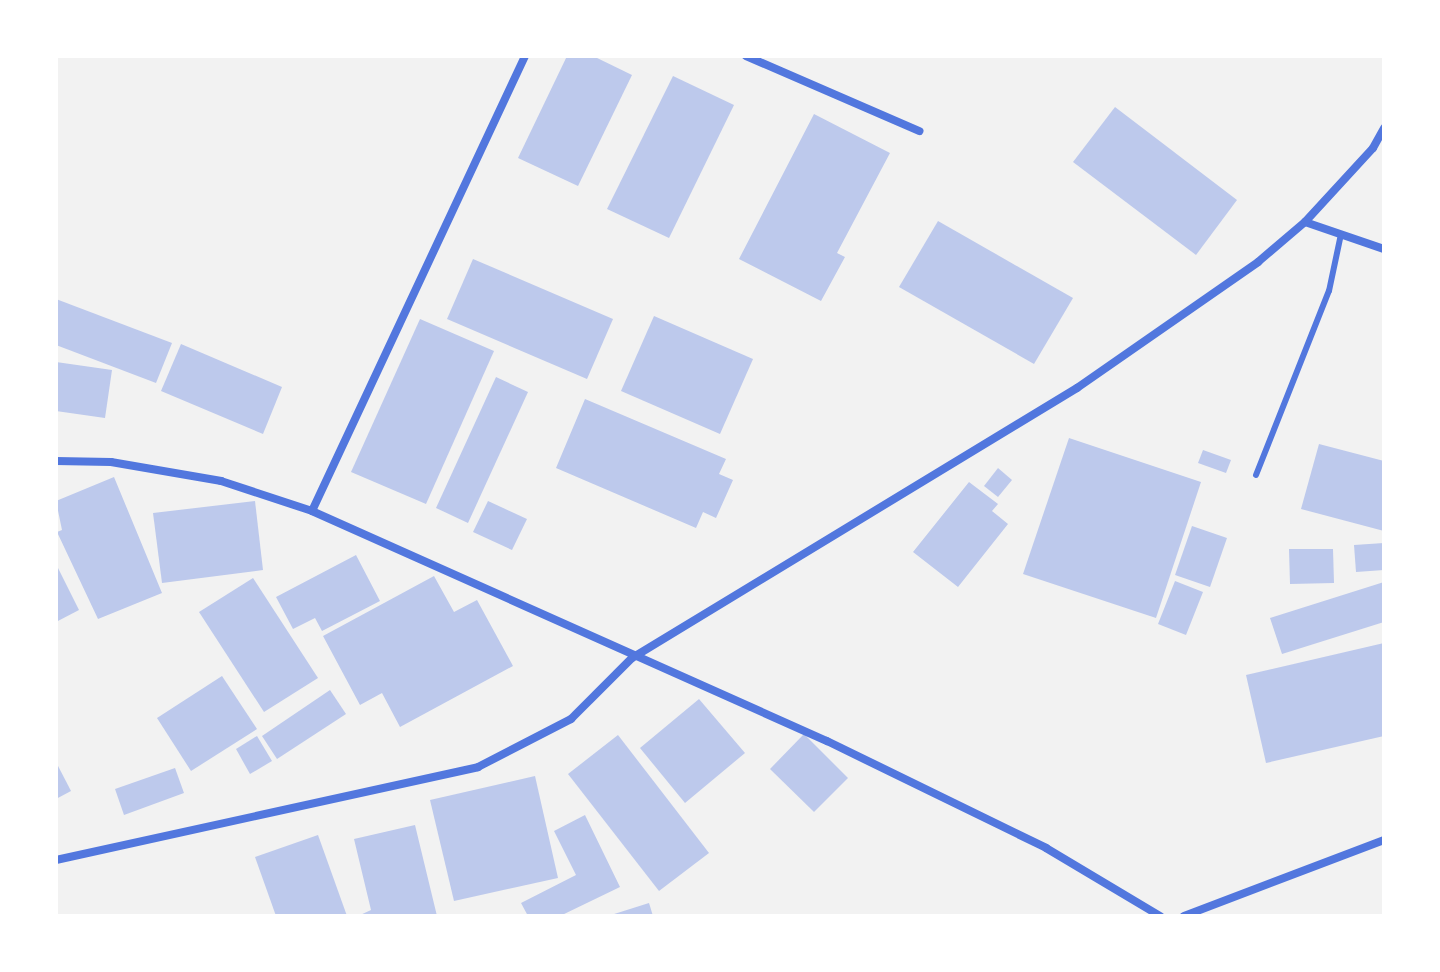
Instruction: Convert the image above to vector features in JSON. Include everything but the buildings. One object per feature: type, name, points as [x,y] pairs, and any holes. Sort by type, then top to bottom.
[{"type":"street","points":[[312,511],[525,56]]},
{"type":"street","points":[[746,56],[919,131]]},
{"type":"street","points":[[56,860],[478,767],[571,719],[632,658],[1077,388],[1258,262],[1305,222],[1373,148],[1384,128]]},
{"type":"street","points":[[1305,222],[1384,249]]},
{"type":"street","points":[[56,461],[111,462],[221,481],[312,511],[632,658],[841,747],[1046,848],[1160,916]]},
{"type":"street","points":[[1184,916],[1384,840]]},
{"type":"lane","points":[[1256,475],[1329,291],[1341,234]]}]
